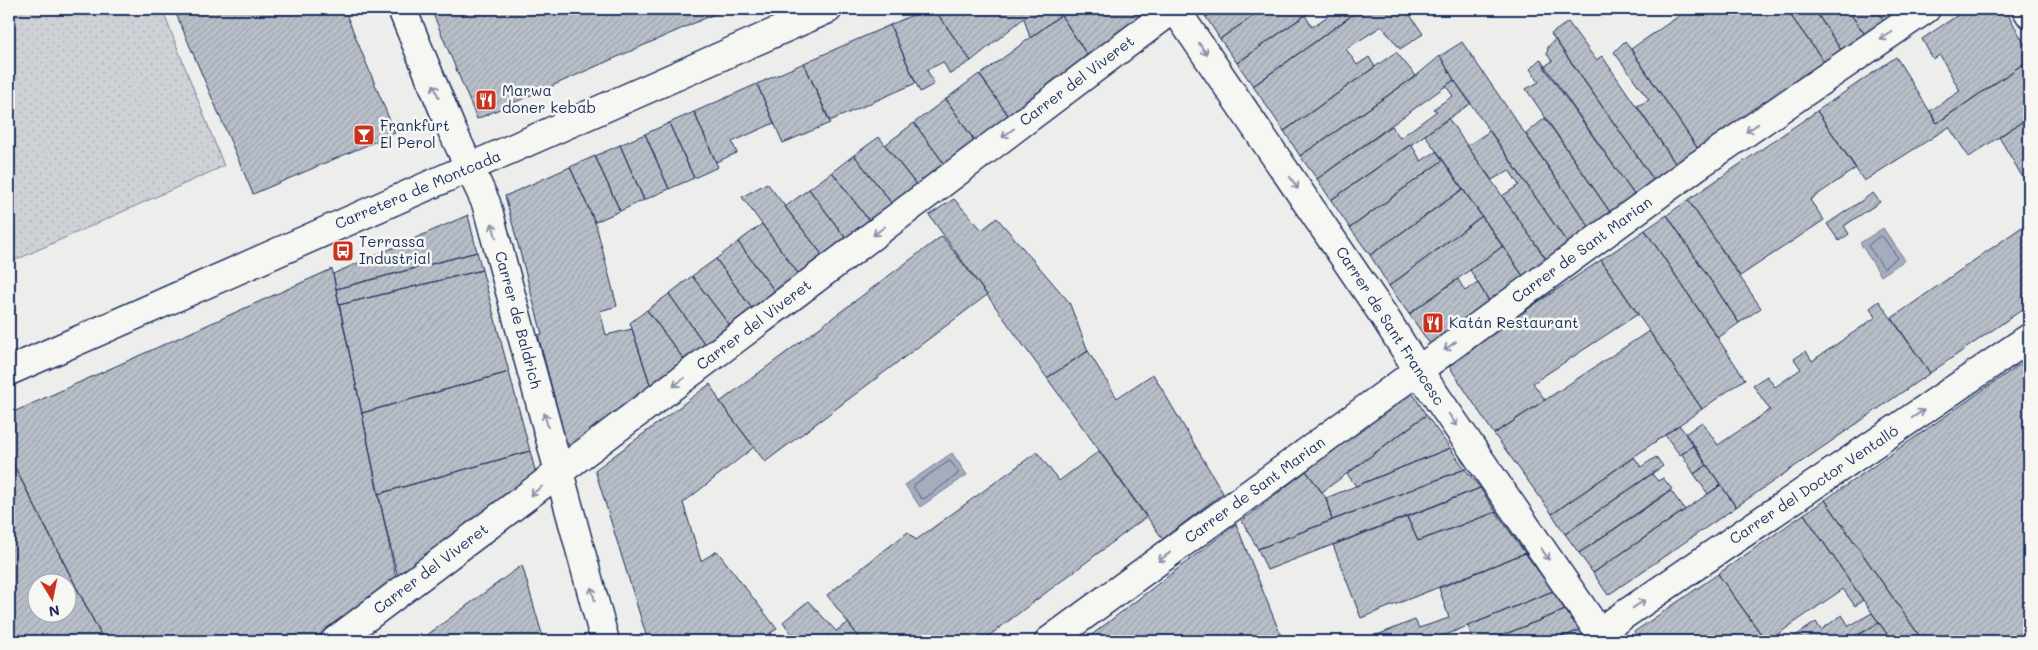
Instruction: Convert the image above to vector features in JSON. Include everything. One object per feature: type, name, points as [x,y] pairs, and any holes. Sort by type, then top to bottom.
[{"type":"street","name":"Carrer de Baldrich","points":[[402,9],[451,128],[486,203],[605,641]]},
{"type":"street","name":"Carretera de Montcada","points":[[9,371],[828,9]]},
{"type":"street","name":"Carrer de Sant Francesc","points":[[1174,9],[1384,316],[1418,370],[1602,636]]},
{"type":"street","name":"Carrer del Viveret","points":[[336,641],[1174,9]]},
{"type":"street","name":"Carrer de Sant Marian","points":[[1049,641],[1697,166],[1926,9]]},
{"type":"street","points":[[2027,9],[2029,13]]},
{"type":"street","name":"Carrer del Doctor Ventalló","points":[[1602,636],[2029,338]]},
{"type":"shaded area","points":[[9,9],[162,9],[224,166],[9,263]]},
{"type":"water","points":[[1883,228],[1905,260],[1881,276],[1860,243]]},
{"type":"water","points":[[952,453],[967,475],[920,507],[905,485]]},
{"type":"building","points":[[174,9],[344,9],[395,133],[253,194]]},
{"type":"building","points":[[431,9],[726,9],[477,119]]},
{"type":"building","points":[[926,9],[934,9],[971,61],[950,74],[943,62],[927,70],[934,84],[920,92],[890,25]]},
{"type":"building","points":[[934,9],[1057,9],[1061,15],[1030,38],[1024,18],[971,61]]},
{"type":"building","points":[[1057,9],[1147,9],[1150,12],[1089,58]]},
{"type":"building","points":[[1200,9],[1219,9],[1206,17]]},
{"type":"building","points":[[1219,9],[1263,9],[1220,39],[1206,17]]},
{"type":"building","points":[[1263,9],[1314,9],[1237,63],[1220,39]]},
{"type":"building","points":[[1338,9],[1361,9],[1253,86],[1237,63],[1305,15],[1312,27]]},
{"type":"building","points":[[1361,9],[1406,9],[1423,34],[1400,49],[1382,26],[1346,49],[1357,65],[1369,57],[1375,67],[1284,131],[1253,86]]},
{"type":"building","points":[[1689,9],[1786,9],[1825,63],[1700,152],[1631,49]]},
{"type":"building","points":[[1786,9],[1814,9],[1843,53],[1825,63]]},
{"type":"building","points":[[1814,9],[1847,9],[1866,36],[1843,53]]},
{"type":"building","points":[[1847,9],[1875,9],[1886,23],[1866,36]]},
{"type":"building","points":[[1875,9],[1906,9],[1886,23]]},
{"type":"building","points":[[1967,9],[2005,9],[2029,52],[2029,60],[1937,123],[1930,111],[1960,91],[1940,55],[1933,59],[1922,39]]},
{"type":"building","points":[[1061,15],[1089,58],[1010,118],[980,75]]},
{"type":"building","points":[[1568,22],[1596,60],[1602,56],[1677,166],[1656,183],[1551,34]]},
{"type":"building","points":[[890,25],[916,83],[830,121],[804,63]]},
{"type":"building","points":[[1555,39],[1656,183],[1635,196],[1544,67],[1552,61],[1547,54],[1548,47]]},
{"type":"building","points":[[1625,41],[1700,152],[1677,166],[1637,106],[1649,100],[1614,52]]},
{"type":"building","points":[[1462,42],[1590,228],[1568,244],[1454,80],[1440,56]]},
{"type":"building","points":[[1396,52],[1416,76],[1300,156],[1284,131]]},
{"type":"building","points":[[1440,56],[1454,80],[1317,179],[1300,156],[1416,76]]},
{"type":"building","points":[[1896,57],[1937,123],[2029,60],[2029,117],[1969,157],[1949,127],[1864,181],[1817,111]]},
{"type":"building","points":[[1540,59],[1635,196],[1612,215],[1526,89],[1539,82],[1530,69]]},
{"type":"building","points":[[804,63],[830,123],[783,143],[757,84]]},
{"type":"building","points":[[979,74],[1010,118],[976,143],[946,99]]},
{"type":"building","points":[[1454,80],[1471,103],[1331,200],[1317,179],[1392,126],[1400,138],[1437,111],[1433,109],[1453,96],[1446,86]]},
{"type":"building","points":[[757,84],[774,123],[732,142],[737,153],[716,162],[694,112]]},
{"type":"building","points":[[946,99],[976,143],[946,166],[914,123]]},
{"type":"building","points":[[1817,111],[1856,168],[1810,200],[1824,220],[1740,276],[1688,200]]},
{"type":"building","points":[[694,112],[718,167],[694,178],[669,123]]},
{"type":"building","points":[[2029,117],[2029,188],[1999,137]]},
{"type":"building","points":[[1448,118],[1546,259],[1523,276],[1425,135]]},
{"type":"building","points":[[1545,118],[1612,215],[1590,228],[1526,134]]},
{"type":"building","points":[[669,123],[694,178],[669,189],[645,134]]},
{"type":"building","points":[[914,123],[946,166],[918,187],[885,145]]},
{"type":"building","points":[[1490,131],[1568,244],[1546,259],[1502,196],[1519,185],[1509,170],[1492,180],[1467,146]]},
{"type":"building","points":[[645,134],[669,189],[644,200],[620,145]]},
{"type":"building","points":[[879,137],[918,187],[893,205],[854,155]]},
{"type":"building","points":[[1411,144],[1421,161],[1437,151],[1443,160],[1350,228],[1331,200]]},
{"type":"building","points":[[620,145],[644,200],[620,211],[595,156]]},
{"type":"building","points":[[854,155],[893,205],[870,222],[832,172]]},
{"type":"building","points":[[595,156],[620,211],[595,222],[570,167]]},
{"type":"building","points":[[1443,160],[1463,189],[1370,255],[1350,228]]},
{"type":"building","points":[[570,167],[596,225],[617,306],[600,311],[606,335],[632,329],[651,387],[571,446],[566,442],[538,335],[542,334],[505,196]]},
{"type":"building","points":[[832,172],[870,222],[847,240],[809,189]]},
{"type":"building","points":[[767,183],[824,257],[800,276],[742,197]]},
{"type":"building","points":[[809,189],[847,240],[824,257],[785,207]]},
{"type":"building","points":[[1463,189],[1482,216],[1389,286],[1370,255]]},
{"type":"building","points":[[1873,193],[1880,202],[1844,226],[1849,234],[1839,241],[1827,224]]},
{"type":"building","points":[[954,199],[982,230],[997,218],[1069,302],[1088,351],[1047,378],[929,215]]},
{"type":"building","points":[[1688,200],[1761,308],[1739,323],[1667,215]]},
{"type":"building","points":[[468,215],[477,252],[336,289],[333,274]]},
{"type":"building","points":[[1667,215],[1739,323],[1718,338],[1645,230]]},
{"type":"building","points":[[1482,216],[1503,246],[1409,314],[1389,286]]},
{"type":"building","points":[[2029,222],[2029,305],[1930,373],[1892,318]]},
{"type":"building","points":[[762,224],[800,276],[776,293],[738,242]]},
{"type":"building","points":[[1645,230],[1745,379],[1702,409],[1601,260]]},
{"type":"building","points":[[942,236],[987,295],[765,462],[720,402]]},
{"type":"building","points":[[738,242],[776,293],[753,310],[716,259]]},
{"type":"building","points":[[1503,246],[1523,276],[1489,301],[1470,270]]},
{"type":"building","points":[[477,252],[482,270],[339,305],[336,289]]},
{"type":"building","points":[[716,259],[753,310],[731,327],[692,276]]},
{"type":"building","points":[[1601,260],[1638,314],[1533,383],[1545,400],[1494,434],[1447,363]]},
{"type":"building","points":[[332,269],[396,578],[311,641],[104,641],[78,590],[78,572],[69,572],[9,456],[9,414]]},
{"type":"building","points":[[482,270],[509,372],[362,413],[339,305]]},
{"type":"building","points":[[692,276],[731,327],[706,346],[669,294]]},
{"type":"building","points":[[1458,279],[1465,291],[1478,283],[1489,301],[1430,344],[1409,314]]},
{"type":"building","points":[[669,294],[706,346],[685,361],[647,310]]},
{"type":"building","points":[[1879,301],[1930,373],[1736,507],[1685,434],[1702,422],[1718,445],[1770,410],[1753,385],[1767,376],[1775,387],[1801,369],[1794,359],[1806,351],[1812,361],[1876,317],[1870,308]]},
{"type":"building","points":[[647,310],[685,361],[651,387],[630,323]]},
{"type":"building","points":[[1649,331],[1702,409],[1552,514],[1494,434]]},
{"type":"building","points":[[1088,351],[1117,398],[1153,374],[1223,493],[1163,539],[1047,378]]},
{"type":"building","points":[[2029,358],[2029,627],[2009,641],[2004,637],[1998,641],[1923,641],[1825,500]]},
{"type":"building","points":[[509,372],[530,451],[378,494],[362,413]]},
{"type":"building","points":[[710,384],[720,402],[754,447],[683,503],[701,561],[717,551],[777,629],[758,641],[648,641],[595,470]]},
{"type":"building","points":[[1412,392],[1426,415],[1322,492],[1306,471]]},
{"type":"building","points":[[1426,415],[1450,448],[1356,486],[1347,474]]},
{"type":"building","points":[[1679,425],[1694,445],[1680,455],[1665,435]]},
{"type":"building","points":[[1694,445],[1707,465],[1694,474],[1682,454]]},
{"type":"building","points":[[1450,448],[1465,469],[1332,520],[1326,498]]},
{"type":"building","points":[[530,451],[537,478],[399,582],[378,494]]},
{"type":"building","points":[[1099,451],[1146,517],[982,641],[862,641],[827,595],[908,532],[916,540],[1037,452],[1059,481]]},
{"type":"building","points":[[9,456],[69,572],[28,572],[28,622],[78,622],[78,590],[104,641],[9,641]]},
{"type":"building","points":[[1634,457],[1641,467],[1656,457],[1663,466],[1565,534],[1552,514]]},
{"type":"building","points":[[1707,465],[1721,485],[1708,494],[1694,474]]},
{"type":"building","points":[[1465,469],[1480,488],[1267,570],[1258,549]]},
{"type":"building","points":[[1306,471],[1326,498],[1332,520],[1258,549],[1242,521]]},
{"type":"building","points":[[1652,474],[1658,481],[1663,478],[1672,489],[1579,553],[1565,534]]},
{"type":"building","points":[[1721,485],[1736,507],[1608,595],[1593,573]]},
{"type":"building","points":[[1480,488],[1496,512],[1418,541],[1407,517]]},
{"type":"building","points":[[1671,491],[1685,510],[1593,573],[1579,553]]},
{"type":"building","points":[[1825,500],[1923,641],[1892,641],[1863,600],[1804,514]]},
{"type":"building","points":[[1496,512],[1525,553],[1361,618],[1333,545],[1407,517],[1418,541]]},
{"type":"building","points":[[1804,514],[1863,600],[1855,606],[1843,589],[1775,636],[1778,641],[1766,641],[1718,574]]},
{"type":"building","points":[[1236,524],[1283,641],[1085,640]]},
{"type":"building","points":[[1525,553],[1553,591],[1431,641],[1362,641],[1415,620],[1419,628],[1449,618],[1439,588]]},
{"type":"building","points":[[522,565],[544,641],[419,641]]},
{"type":"building","points":[[1718,574],[1766,641],[1640,641],[1634,632]]},
{"type":"building","points":[[1553,591],[1565,610],[1488,641],[1473,641],[1468,626]]},
{"type":"building","points":[[808,601],[836,631],[848,623],[862,641],[797,641],[783,622]]},
{"type":"building","points":[[1565,610],[1580,630],[1552,641],[1488,641]]},
{"type":"building","points":[[1872,613],[1879,623],[1847,641],[1788,641],[1816,622],[1821,630],[1842,615],[1849,626]]},
{"type":"building","points":[[1879,623],[1892,641],[1847,641]]},
{"type":"building","points":[[1580,630],[1588,641],[1552,641]]},
{"type":"building","points":[[771,633],[777,641],[758,641]]},
{"type":"place","name":"Marwa doner kebab","points":[[486,100]]},
{"type":"place","name":"Frankfurt El Perol","points":[[364,135]]},
{"type":"place","name":"Terrassa Industrial","points":[[343,251]]},
{"type":"place","name":"Katán Restaurant","points":[[1433,323]]}]
